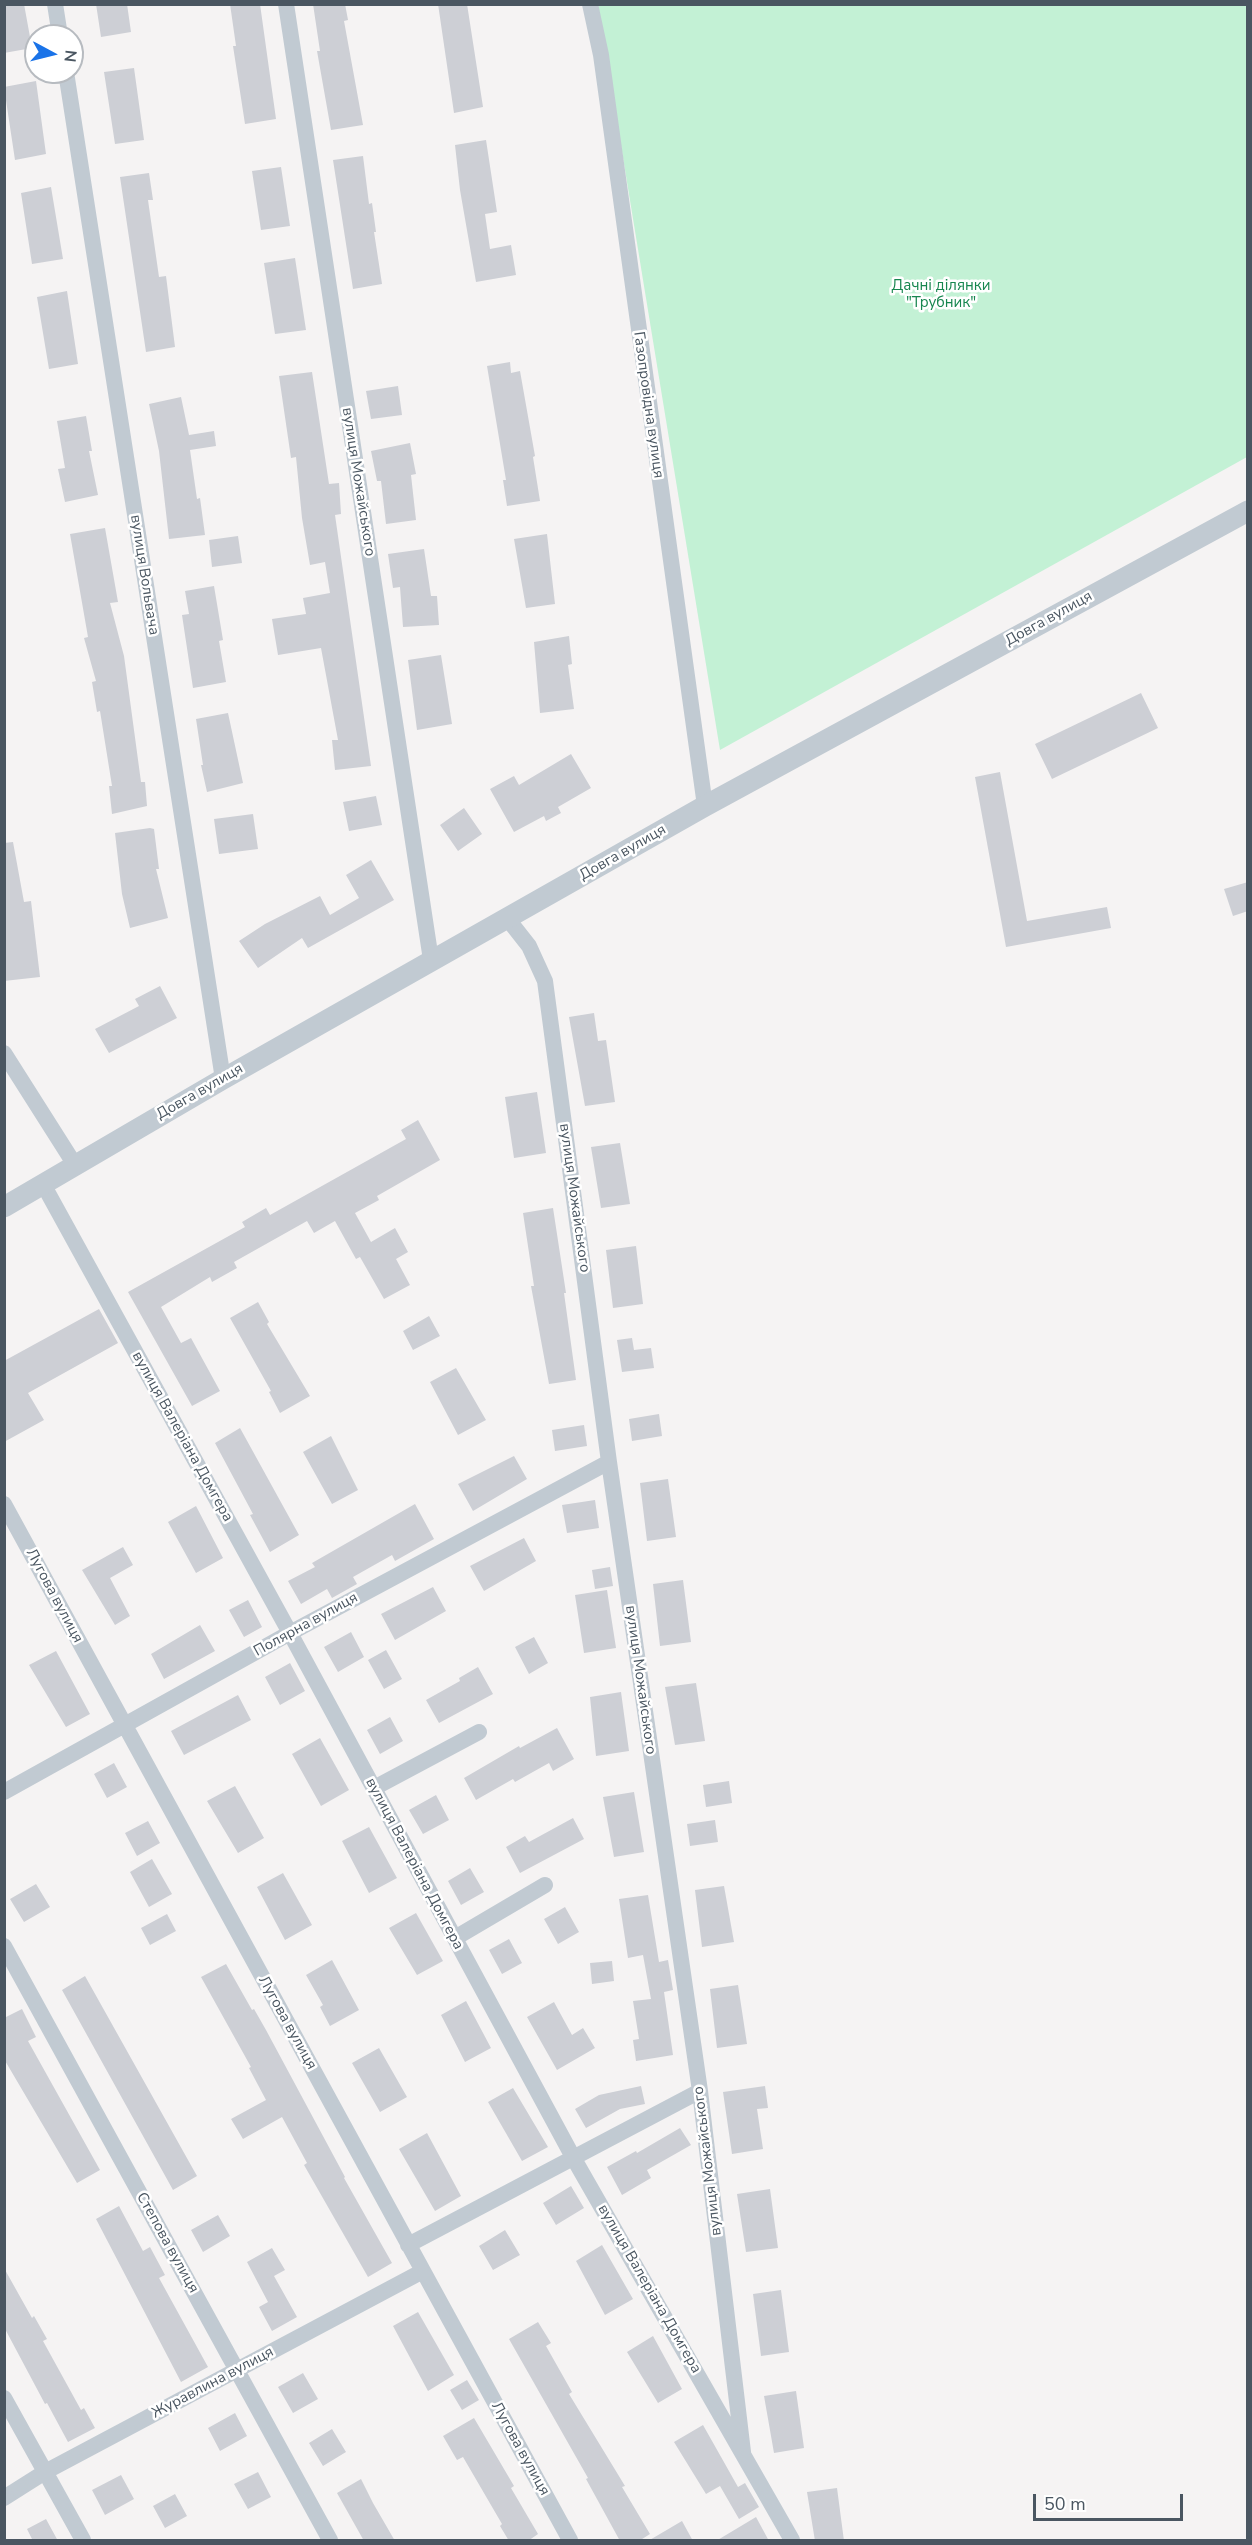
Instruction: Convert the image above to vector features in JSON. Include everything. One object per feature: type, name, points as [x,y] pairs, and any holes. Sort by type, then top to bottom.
[{"type":"street","points":[[56,4],[58,24]]},
{"type":"street","name":"вулиця Можайського","points":[[286,4],[431,960]]},
{"type":"street","name":"Газопровідна вулиця","points":[[590,4],[601,55],[705,806]]},
{"type":"street","name":"вулиця Вольвача","points":[[68,84],[223,1079]]},
{"type":"street","name":"Довга вулиця","points":[[4,1206],[431,960],[705,806],[1248,511]]},
{"type":"street","name":"вулиця Можайського","points":[[507,918],[529,946],[545,981],[609,1462],[699,2091],[743,2452]]},
{"type":"street","points":[[4,1053],[75,1165]]},
{"type":"street","name":"вулиця Валеріана Домгера","points":[[43,1184],[290,1633],[574,2159],[792,2541]]},
{"type":"street","name":"Полярна вулиця","points":[[4,1792],[290,1633],[609,1462]]},
{"type":"street","name":"Лугова вулиця","points":[[4,1504],[570,2541]]},
{"type":"street","points":[[374,1788],[479,1732]]},
{"type":"street","points":[[455,1938],[545,1885]]},
{"type":"street","name":"Степова вулиця","points":[[4,1946],[330,2541]]},
{"type":"street","points":[[408,2244],[574,2159],[699,2091]]},
{"type":"street","name":"Журавлина вулиця","points":[[4,2498],[45,2472],[423,2271]]},
{"type":"street","points":[[4,2398],[83,2541]]},
{"type":"green space","name":"Дачні ділянки \"Трубник\"","points":[[598,5],[1247,5],[1247,457],[720,750]]},
{"type":"building","points":[[4,4],[24,4],[28,24],[24,24],[24,49],[4,53]]},
{"type":"building","points":[[96,4],[127,4],[131,32],[101,37]]},
{"type":"building","points":[[230,4],[260,4],[276,119],[245,124],[233,46],[236,46]]},
{"type":"building","points":[[313,4],[345,4],[348,20],[344,21],[363,125],[331,130],[317,51],[320,51]]},
{"type":"building","points":[[438,4],[467,4],[483,107],[454,113]]},
{"type":"building","points":[[134,68],[144,140],[115,144],[104,72]]},
{"type":"building","points":[[24,83],[36,84],[46,154],[15,160],[4,87]]},
{"type":"building","points":[[486,140],[497,212],[485,214],[490,249],[511,245],[516,275],[476,282],[460,190],[455,145]]},
{"type":"building","points":[[363,156],[369,204],[372,203],[382,284],[353,289],[333,160]]},
{"type":"building","points":[[281,167],[290,226],[261,230],[252,171]]},
{"type":"building","points":[[149,173],[153,200],[148,200],[159,277],[166,276],[175,347],[146,352],[120,177]]},
{"type":"building","points":[[51,187],[63,259],[32,264],[21,193]]},
{"type":"building","points":[[295,258],[306,330],[275,334],[264,263]]},
{"type":"building","points":[[67,291],[78,364],[49,369],[37,297]]},
{"type":"building","points":[[510,362],[511,373],[520,371],[535,456],[533,457],[540,501],[507,506],[503,480],[506,480],[487,366]]},
{"type":"building","points":[[312,372],[329,484],[339,483],[341,514],[335,515],[371,766],[335,770],[332,740],[338,740],[321,648],[278,655],[272,619],[306,614],[303,598],[330,593],[325,562],[310,565],[302,518],[296,457],[291,458],[279,376]]},
{"type":"building","points":[[398,386],[402,415],[371,419],[366,391]]},
{"type":"building","points":[[181,397],[189,435],[214,431],[216,446],[190,450],[205,535],[169,539],[159,451],[149,404]]},
{"type":"building","points":[[86,416],[92,451],[89,451],[98,495],[65,502],[58,469],[65,468],[57,421]]},
{"type":"building","points":[[410,443],[416,474],[411,475],[416,520],[386,524],[381,481],[377,481],[371,451]]},
{"type":"building","points":[[105,528],[118,602],[110,603],[124,656],[141,782],[145,782],[147,806],[112,814],[109,786],[112,786],[100,711],[97,712],[92,682],[96,681],[84,638],[88,637],[70,534]]},
{"type":"building","points":[[547,534],[555,604],[526,608],[514,539]]},
{"type":"building","points":[[238,536],[242,563],[212,567],[209,540]]},
{"type":"building","points":[[424,549],[431,596],[437,596],[439,625],[403,627],[400,587],[393,588],[388,554]]},
{"type":"building","points":[[214,586],[223,640],[219,641],[226,682],[193,688],[182,615],[189,614],[185,591]]},
{"type":"building","points":[[569,636],[572,664],[568,665],[574,709],[540,713],[534,642]]},
{"type":"building","points":[[441,655],[452,724],[417,730],[408,660]]},
{"type":"building","points":[[1141,693],[1158,728],[1052,779],[1035,744]]},
{"type":"building","points":[[228,713],[243,783],[207,792],[201,765],[203,765],[196,719]]},
{"type":"building","points":[[571,754],[591,788],[558,807],[561,813],[546,821],[544,816],[514,832],[490,789],[514,776],[519,785]]},
{"type":"building","points":[[1000,772],[1027,921],[1107,907],[1111,928],[1006,947],[975,777]]},
{"type":"building","points":[[376,796],[382,825],[349,831],[343,802]]},
{"type":"building","points":[[464,808],[482,834],[458,851],[440,825]]},
{"type":"building","points":[[253,814],[258,849],[219,854],[214,819]]},
{"type":"building","points":[[154,829],[159,869],[156,869],[168,918],[130,928],[122,894],[115,833]]},
{"type":"building","points":[[13,842],[24,902],[31,901],[40,977],[4,981],[4,843]]},
{"type":"building","points":[[371,860],[394,900],[308,948],[302,938],[258,968],[239,941],[265,924],[320,896],[330,915],[359,898],[346,875]]},
{"type":"building","points":[[1248,882],[1248,911],[1233,916],[1224,889]]},
{"type":"building","points":[[160,986],[177,1018],[109,1053],[95,1029],[139,1006],[135,999]]},
{"type":"building","points":[[594,1013],[598,1041],[606,1040],[615,1102],[585,1106],[569,1017]]},
{"type":"building","points":[[537,1092],[546,1153],[514,1158],[505,1097]]},
{"type":"building","points":[[418,1120],[440,1160],[377,1196],[379,1200],[355,1213],[371,1242],[395,1228],[408,1252],[396,1259],[410,1285],[384,1299],[360,1257],[356,1259],[335,1221],[314,1233],[307,1221],[234,1262],[237,1268],[212,1282],[210,1277],[161,1307],[181,1343],[191,1338],[220,1391],[192,1406],[128,1292],[245,1227],[242,1222],[266,1208],[270,1215],[406,1139],[401,1130]]},
{"type":"building","points":[[620,1143],[630,1204],[601,1208],[591,1147]]},
{"type":"building","points":[[553,1208],[576,1380],[549,1384],[531,1286],[534,1286],[523,1213]]},
{"type":"building","points":[[636,1246],[643,1304],[613,1308],[606,1250]]},
{"type":"building","points":[[258,1302],[269,1322],[267,1324],[310,1396],[280,1413],[269,1392],[271,1391],[230,1318]]},
{"type":"building","points":[[99,1309],[118,1343],[28,1393],[44,1420],[4,1442],[4,1361]]},
{"type":"building","points":[[429,1316],[440,1336],[413,1350],[403,1331]]},
{"type":"building","points":[[632,1338],[634,1350],[651,1348],[654,1368],[622,1372],[617,1340]]},
{"type":"building","points":[[456,1368],[486,1420],[458,1435],[430,1382]]},
{"type":"building","points":[[659,1414],[662,1436],[632,1441],[629,1419]]},
{"type":"building","points":[[584,1425],[587,1446],[555,1451],[552,1430]]},
{"type":"building","points":[[240,1428],[299,1535],[270,1552],[250,1515],[253,1514],[215,1443]]},
{"type":"building","points":[[331,1436],[358,1490],[332,1504],[303,1452]]},
{"type":"building","points":[[514,1456],[527,1479],[473,1511],[458,1484]]},
{"type":"building","points":[[668,1479],[676,1537],[647,1541],[640,1483]]},
{"type":"building","points":[[595,1500],[599,1528],[567,1533],[562,1505]]},
{"type":"building","points":[[415,1504],[434,1539],[395,1561],[392,1555],[353,1577],[357,1584],[332,1598],[327,1589],[301,1604],[288,1581],[315,1567],[312,1563]]},
{"type":"building","points":[[196,1506],[223,1558],[196,1573],[168,1522]]},
{"type":"building","points":[[524,1538],[536,1561],[484,1591],[470,1566]]},
{"type":"building","points":[[123,1547],[133,1565],[110,1578],[130,1616],[115,1625],[82,1570]]},
{"type":"building","points":[[610,1567],[613,1586],[595,1589],[592,1570]]},
{"type":"building","points":[[683,1580],[691,1642],[660,1646],[653,1584]]},
{"type":"building","points":[[433,1587],[446,1611],[395,1640],[381,1614]]},
{"type":"building","points":[[607,1590],[616,1648],[584,1653],[575,1595]]},
{"type":"building","points":[[248,1600],[262,1627],[244,1637],[229,1610]]},
{"type":"building","points":[[200,1625],[215,1651],[164,1679],[151,1654]]},
{"type":"building","points":[[351,1632],[364,1657],[338,1672],[324,1647]]},
{"type":"building","points":[[534,1637],[548,1663],[529,1674],[515,1647]]},
{"type":"building","points":[[386,1650],[402,1679],[384,1689],[368,1660]]},
{"type":"building","points":[[56,1651],[90,1714],[66,1727],[29,1665]]},
{"type":"building","points":[[290,1663],[305,1691],[280,1705],[265,1677]]},
{"type":"building","points":[[478,1667],[493,1694],[439,1723],[426,1700],[460,1681],[459,1678]]},
{"type":"building","points":[[696,1683],[705,1741],[675,1745],[665,1687]]},
{"type":"building","points":[[621,1692],[629,1751],[596,1756],[590,1697]]},
{"type":"building","points":[[238,1695],[251,1720],[184,1755],[171,1731]]},
{"type":"building","points":[[390,1717],[403,1741],[380,1754],[367,1730]]},
{"type":"building","points":[[557,1728],[574,1759],[553,1771],[549,1763],[515,1782],[513,1779],[476,1800],[464,1778],[519,1746],[520,1748]]},
{"type":"building","points":[[320,1738],[349,1790],[321,1806],[292,1754]]},
{"type":"building","points":[[114,1763],[127,1787],[107,1798],[94,1774]]},
{"type":"building","points":[[729,1781],[732,1803],[706,1807],[703,1785]]},
{"type":"building","points":[[235,1786],[264,1838],[238,1853],[207,1801]]},
{"type":"building","points":[[634,1792],[644,1852],[614,1857],[603,1797]]},
{"type":"building","points":[[436,1795],[449,1820],[423,1834],[409,1810]]},
{"type":"building","points":[[573,1818],[584,1839],[520,1873],[506,1847],[525,1836],[529,1842]]},
{"type":"building","points":[[715,1820],[718,1842],[690,1846],[687,1824]]},
{"type":"building","points":[[148,1821],[160,1843],[137,1856],[125,1833]]},
{"type":"building","points":[[369,1827],[397,1878],[369,1893],[342,1841]]},
{"type":"building","points":[[152,1859],[172,1894],[149,1907],[130,1872]]},
{"type":"building","points":[[470,1868],[484,1892],[461,1905],[448,1881]]},
{"type":"building","points":[[283,1873],[312,1925],[285,1940],[257,1887]]},
{"type":"building","points":[[36,1884],[50,1907],[24,1922],[10,1899]]},
{"type":"building","points":[[724,1886],[734,1942],[702,1947],[695,1890]]},
{"type":"building","points":[[648,1895],[659,1962],[668,1960],[673,1990],[664,1992],[673,2055],[636,2061],[633,2040],[639,2039],[633,2001],[651,1999],[643,1955],[628,1958],[619,1899]]},
{"type":"building","points":[[565,1907],[579,1932],[558,1944],[544,1919]]},
{"type":"building","points":[[416,1913],[443,1961],[417,1975],[389,1928]]},
{"type":"building","points":[[167,1914],[176,1931],[150,1945],[141,1928]]},
{"type":"building","points":[[509,1939],[522,1963],[502,1974],[489,1950]]},
{"type":"building","points":[[332,1960],[359,2010],[330,2026],[320,2007],[323,2005],[306,1975]]},
{"type":"building","points":[[612,1961],[614,1981],[592,1984],[590,1963]]},
{"type":"building","points":[[226,1964],[266,2030],[392,2263],[368,2277],[304,2165],[307,2163],[282,2117],[243,2139],[231,2119],[266,2100],[249,2068],[251,2067],[201,1977]]},
{"type":"building","points":[[85,1976],[197,2176],[173,2190],[62,1990]]},
{"type":"building","points":[[738,1985],[747,2044],[717,2048],[710,1989]]},
{"type":"building","points":[[466,2001],[491,2048],[465,2062],[441,2015]]},
{"type":"building","points":[[554,2002],[572,2035],[583,2028],[595,2048],[557,2070],[527,2017]]},
{"type":"building","points":[[22,2009],[36,2037],[28,2041],[100,2170],[77,2183],[4,2059],[4,2018]]},
{"type":"building","points":[[379,2048],[407,2097],[380,2112],[352,2063]]},
{"type":"building","points":[[641,2086],[645,2104],[620,2109],[586,2128],[575,2109],[599,2095]]},
{"type":"building","points":[[765,2086],[768,2108],[757,2109],[763,2149],[732,2154],[723,2092]]},
{"type":"building","points":[[513,2088],[548,2147],[522,2161],[488,2102]]},
{"type":"building","points":[[680,2128],[691,2145],[647,2170],[651,2178],[622,2195],[607,2167]]},
{"type":"building","points":[[427,2133],[461,2196],[435,2211],[399,2149]]},
{"type":"building","points":[[571,2186],[584,2208],[556,2225],[543,2203]]},
{"type":"building","points":[[770,2189],[778,2248],[746,2252],[737,2194]]},
{"type":"building","points":[[119,2206],[143,2251],[150,2247],[165,2275],[159,2278],[208,2367],[181,2382],[96,2219]]},
{"type":"building","points":[[218,2215],[230,2236],[203,2252],[191,2230]]},
{"type":"building","points":[[505,2230],[520,2255],[493,2270],[479,2246]]},
{"type":"building","points":[[602,2245],[633,2299],[605,2315],[576,2261]]},
{"type":"building","points":[[272,2248],[285,2270],[274,2276],[297,2317],[272,2331],[259,2307],[268,2302],[247,2262]]},
{"type":"building","points":[[4,2268],[32,2318],[34,2316],[47,2339],[43,2341],[81,2410],[84,2408],[95,2428],[68,2442],[4,2327]]},
{"type":"building","points":[[781,2290],[789,2352],[761,2356],[753,2294]]},
{"type":"building","points":[[418,2312],[454,2375],[428,2391],[393,2326]]},
{"type":"building","points":[[538,2322],[551,2343],[546,2346],[572,2392],[569,2394],[625,2486],[622,2487],[650,2534],[639,2541],[620,2541],[586,2479],[588,2478],[509,2339]]},
{"type":"building","points":[[653,2336],[682,2389],[658,2403],[627,2352]]},
{"type":"building","points":[[303,2373],[318,2399],[293,2413],[278,2387]]},
{"type":"building","points":[[467,2380],[479,2400],[462,2410],[450,2390]]},
{"type":"building","points":[[796,2391],[804,2448],[774,2453],[764,2396]]},
{"type":"building","points":[[235,2413],[247,2436],[220,2451],[208,2428]]},
{"type":"building","points":[[474,2418],[514,2486],[511,2488],[538,2534],[528,2541],[509,2541],[500,2526],[502,2524],[463,2457],[457,2460],[443,2436]]},
{"type":"building","points":[[703,2425],[738,2487],[745,2483],[759,2507],[739,2519],[720,2486],[706,2494],[674,2442]]},
{"type":"building","points":[[332,2429],[346,2452],[323,2466],[309,2443]]},
{"type":"building","points":[[258,2472],[271,2497],[248,2509],[234,2484]]},
{"type":"building","points":[[121,2475],[134,2499],[105,2515],[92,2490]]},
{"type":"building","points":[[361,2479],[395,2541],[364,2541],[337,2493]]},
{"type":"building","points":[[837,2488],[844,2541],[815,2541],[807,2492]]},
{"type":"building","points":[[175,2494],[187,2516],[165,2528],[153,2506]]},
{"type":"building","points":[[756,2517],[769,2541],[716,2541]]},
{"type":"building","points":[[46,2519],[58,2541],[33,2541],[27,2529]]},
{"type":"building","points":[[682,2521],[693,2541],[648,2541]]}]
